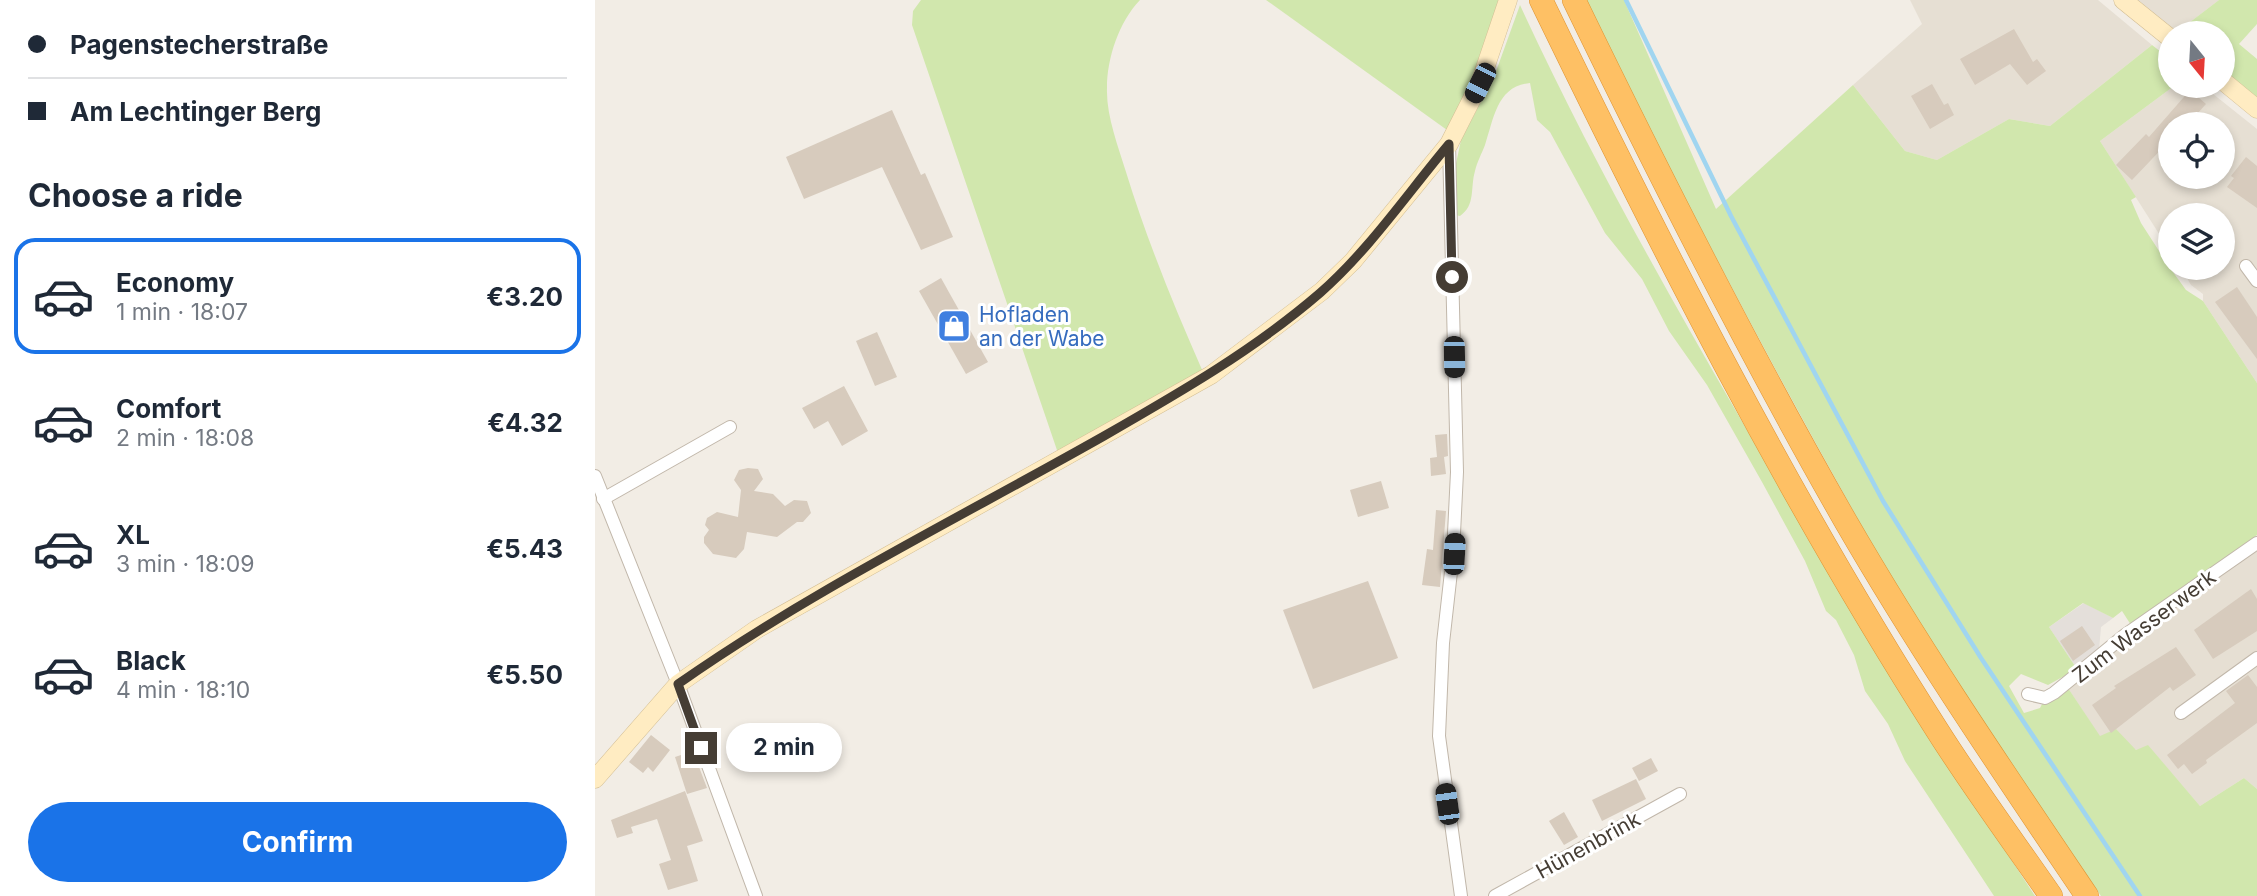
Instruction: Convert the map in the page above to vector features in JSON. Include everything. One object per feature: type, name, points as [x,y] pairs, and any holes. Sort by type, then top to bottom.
[{"type":"highway","points":[[1541,0],[1662,248],[1822,537],[1937,731],[2051,896]]},
{"type":"highway","points":[[1574,0],[1687,231],[1846,522],[1959,707],[2087,896]]},
{"type":"street","points":[[595,779],[678,684],[757,629],[1211,374],[1251,347],[1322,291],[1353,261],[1449,144],[1480,83],[1508,0]]},
{"type":"street","points":[[2123,0],[2158,28]]},
{"type":"street","points":[[2235,91],[2257,109]]},
{"type":"street","points":[[1449,144],[1457,472],[1454,554],[1441,667],[1439,736],[1461,896]]},
{"type":"street","points":[[2246,266],[2257,281]]},
{"type":"street","points":[[603,499],[730,427]]},
{"type":"street","points":[[595,476],[678,684],[756,896]]},
{"type":"street","name":"Zum Wasserwerk","points":[[2028,694],[2045,698],[2054,693],[2125,635],[2257,543]]},
{"type":"street","points":[[2181,713],[2257,658]]},
{"type":"street","name":"Hünenbrink","points":[[1495,896],[1680,794]]},
{"type":"shaded area","points":[[1910,0],[2098,0],[2152,45],[2050,126],[2009,119],[1937,160],[1905,151],[1853,85],[1922,24]]},
{"type":"shaded area","points":[[2137,0],[2219,0],[2191,21],[2163,21]]},
{"type":"shaded area","points":[[2158,98],[2218,98],[2257,129],[2257,383],[2203,301],[2203,294],[2188,280],[2235,280],[2235,203],[2158,203],[2158,232],[2100,141]]},
{"type":"shaded area","points":[[2257,543],[2257,789],[2244,778],[2200,806],[2148,746],[2137,750],[2100,737],[2066,685]]},
{"type":"shaded area","points":[[2084,603],[2113,618],[2101,627],[2099,650],[2077,669],[2049,627]]},
{"type":"green space","points":[[921,0],[1140,0],[1120,30],[1112,53],[1108,77],[1108,109],[1143,223],[1203,372],[1059,456],[912,25],[913,11]]},
{"type":"green space","points":[[1266,0],[1503,0],[1473,84],[1447,130]]},
{"type":"green space","points":[[1583,0],[1624,0],[1716,209],[1853,85],[1905,151],[1937,160],[2009,119],[2050,126],[2152,45],[2158,50],[2158,98],[2100,141],[2136,197],[2131,200],[2141,223],[2158,249],[2158,280],[2179,280],[2186,290],[2203,301],[2257,383],[2257,535],[2131,625],[2122,611],[2113,618],[2083,603],[2049,627],[2077,669],[2048,685],[2021,674],[2009,686],[2024,713],[2040,708],[2045,698],[2066,685],[2100,736],[2116,729],[2136,750],[2148,745],[2200,806],[2244,778],[2257,789],[2257,896],[2101,896],[1960,688],[1881,560],[1692,211]]},
{"type":"green space","points":[[2219,0],[2257,0],[2257,24],[2239,44],[2257,59],[2257,98],[2235,79],[2235,21],[2191,21]]},
{"type":"green space","points":[[1520,5],[1623,210],[1772,473],[1881,656],[2035,896],[1994,896],[1905,761],[1888,724],[1865,691],[1854,655],[1836,620],[1826,611],[1805,561],[1707,385],[1669,331],[1642,279],[1605,233],[1550,132],[1537,120],[1530,83],[1510,90],[1498,105],[1476,168],[1468,207],[1460,216],[1455,215],[1454,173],[1461,140],[1494,77]]},
{"type":"building","points":[[2014,29],[2033,62],[2037,59],[2046,71],[2027,85],[2010,64],[1975,85],[1960,59]]},
{"type":"building","points":[[1932,84],[1944,105],[1948,103],[1954,115],[1930,129],[1911,96]]},
{"type":"building","points":[[2183,98],[2199,98],[2206,104],[2199,112],[2171,112]]},
{"type":"building","points":[[892,110],[921,175],[925,173],[953,237],[921,250],[882,167],[804,199],[786,157]]},
{"type":"building","points":[[2158,127],[2158,153],[2132,180],[2116,165],[2146,134],[2149,137]]},
{"type":"building","points":[[2246,157],[2257,166],[2257,208],[2230,189],[2235,189],[2235,171]]},
{"type":"building","name":"Hofladen an der Wabe","points":[[941,278],[988,362],[966,374],[919,291]]},
{"type":"building","points":[[2237,287],[2257,317],[2257,359],[2215,302]]},
{"type":"building","points":[[877,332],[897,377],[875,386],[856,341]]},
{"type":"building","points":[[844,386],[868,431],[842,446],[828,421],[814,429],[802,408]]},
{"type":"building","points":[[1447,434],[1448,456],[1444,457],[1446,474],[1431,476],[1430,458],[1437,457],[1435,435]]},
{"type":"building","points":[[758,469],[763,479],[754,491],[773,494],[785,506],[794,500],[807,501],[811,513],[803,522],[797,522],[777,537],[747,532],[744,549],[736,558],[713,554],[704,543],[704,537],[709,530],[705,525],[707,518],[717,512],[738,517],[741,490],[734,480],[739,470]]},
{"type":"building","points":[[1381,481],[1389,508],[1358,517],[1350,490]]},
{"type":"building","points":[[1436,510],[1446,511],[1440,587],[1422,585],[1427,549],[1433,550]]},
{"type":"building","points":[[1368,581],[1398,658],[1313,689],[1283,610]]},
{"type":"building","points":[[2251,589],[2257,599],[2257,631],[2213,659],[2194,630]]},
{"type":"building","points":[[2082,626],[2095,645],[2073,661],[2060,641]]},
{"type":"building","points":[[2176,647],[2196,675],[2173,691],[2170,687],[2111,733],[2092,705],[2116,688],[2114,686]]},
{"type":"building","points":[[2248,675],[2257,687],[2257,723],[2206,760],[2207,763],[2192,774],[2184,764],[2178,769],[2167,755],[2235,703],[2226,691]]},
{"type":"building","points":[[651,735],[670,750],[653,772],[648,767],[643,773],[629,762]]},
{"type":"building","points":[[693,751],[707,788],[687,794],[675,757]]},
{"type":"building","points":[[1651,758],[1658,771],[1639,781],[1632,768]]},
{"type":"building","points":[[1636,779],[1646,799],[1602,821],[1592,800]]},
{"type":"building","points":[[685,791],[703,841],[687,846],[698,881],[668,890],[659,864],[671,860],[657,819],[631,827],[633,833],[617,838],[611,820]]},
{"type":"building","points":[[1564,812],[1578,837],[1564,845],[1549,821]]},
{"type":"waterway","points":[[1626,0],[1731,216],[1883,501],[1981,658],[2140,896]]},
{"type":"place","name":"Hofladen an der Wabe","points":[[954,326]]},
{"type":"route","points":[[701,748],[678,684],[757,629],[1059,462],[1211,374],[1251,347],[1322,291],[1353,261],[1449,144],[1452,277]]}]
